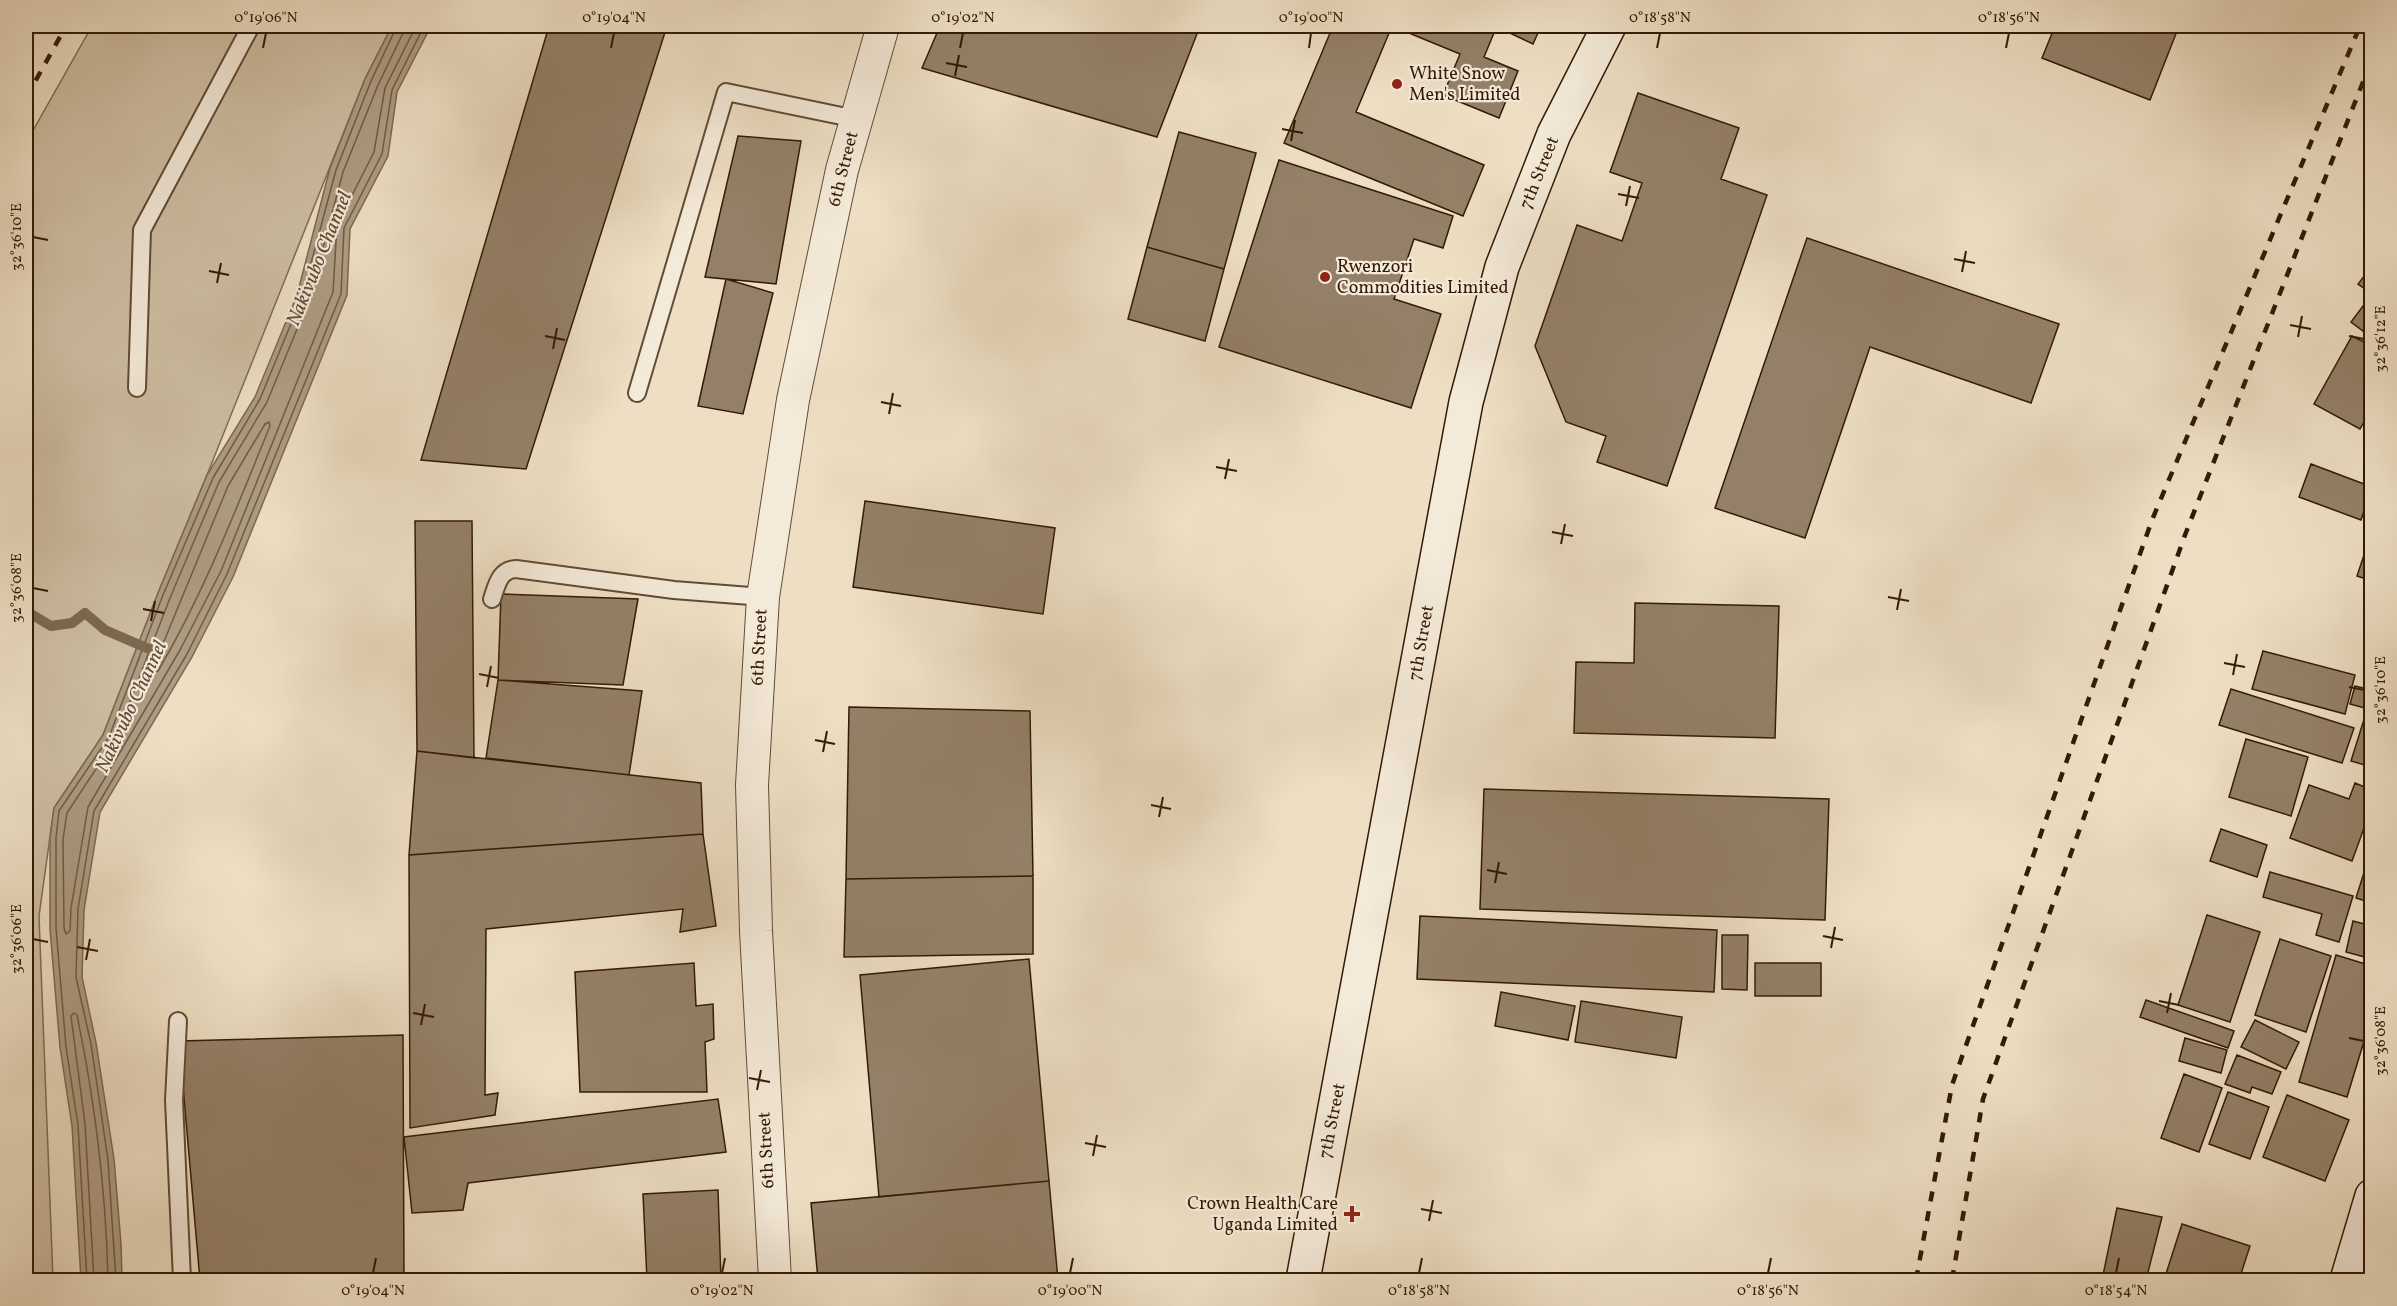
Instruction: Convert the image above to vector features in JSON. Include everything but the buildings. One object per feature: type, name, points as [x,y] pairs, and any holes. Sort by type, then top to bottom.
[{"type":"street","name":"6th Street","points":[[775,1281],[756,931],[752,785],[763,597],[793,400],[842,170],[883,26]]},
{"type":"street","name":"7th Street","points":[[1303,1281],[1466,402],[1502,267],[1554,134],[1609,26]]},
{"type":"street","points":[[2347,1281],[2372,1196]]},
{"type":"lane","points":[[137,388],[142,230],[251,26]]},
{"type":"lane","points":[[637,393],[726,92],[856,119]]},
{"type":"lane","points":[[492,599],[500,576],[507,570],[516,569],[674,590],[763,597]]},
{"type":"lane","points":[[178,1021],[174,1101],[182,1281]]},
{"type":"shaded area","points":[[92,26],[392,26],[365,79],[103,735],[54,808],[39,916],[53,1280],[26,1280],[26,143]]},
{"type":"water","name":"Nakivubo Channel","points":[[392,26],[431,26],[397,92],[388,156],[350,229],[347,295],[233,577],[192,657],[100,812],[84,910],[82,977],[96,1043],[114,1159],[122,1280],[81,1280],[72,1126],[60,1047],[50,929],[50,838],[54,808],[103,735],[207,475],[255,397],[297,295],[330,168],[365,79]]},
{"type":"waterway","name":"Nakivubo Channel","points":[[26,611],[51,626],[72,623],[85,613],[105,630],[149,649]]},
{"type":"railway","points":[[26,98],[66,26]]},
{"type":"railway","points":[[1916,1280],[1952,1085],[2152,520],[2360,26]]},
{"type":"railway","points":[[1952,1280],[1983,1099],[2185,535],[2372,59]]},
{"type":"place","name":"White Snow Men's Limited","points":[[1397,84]]},
{"type":"place","name":"Rwenzori Commodities Limited","points":[[1325,277]]},
{"type":"place","name":"Crown Health Care Uganda Limited","points":[[1352,1214]]}]
